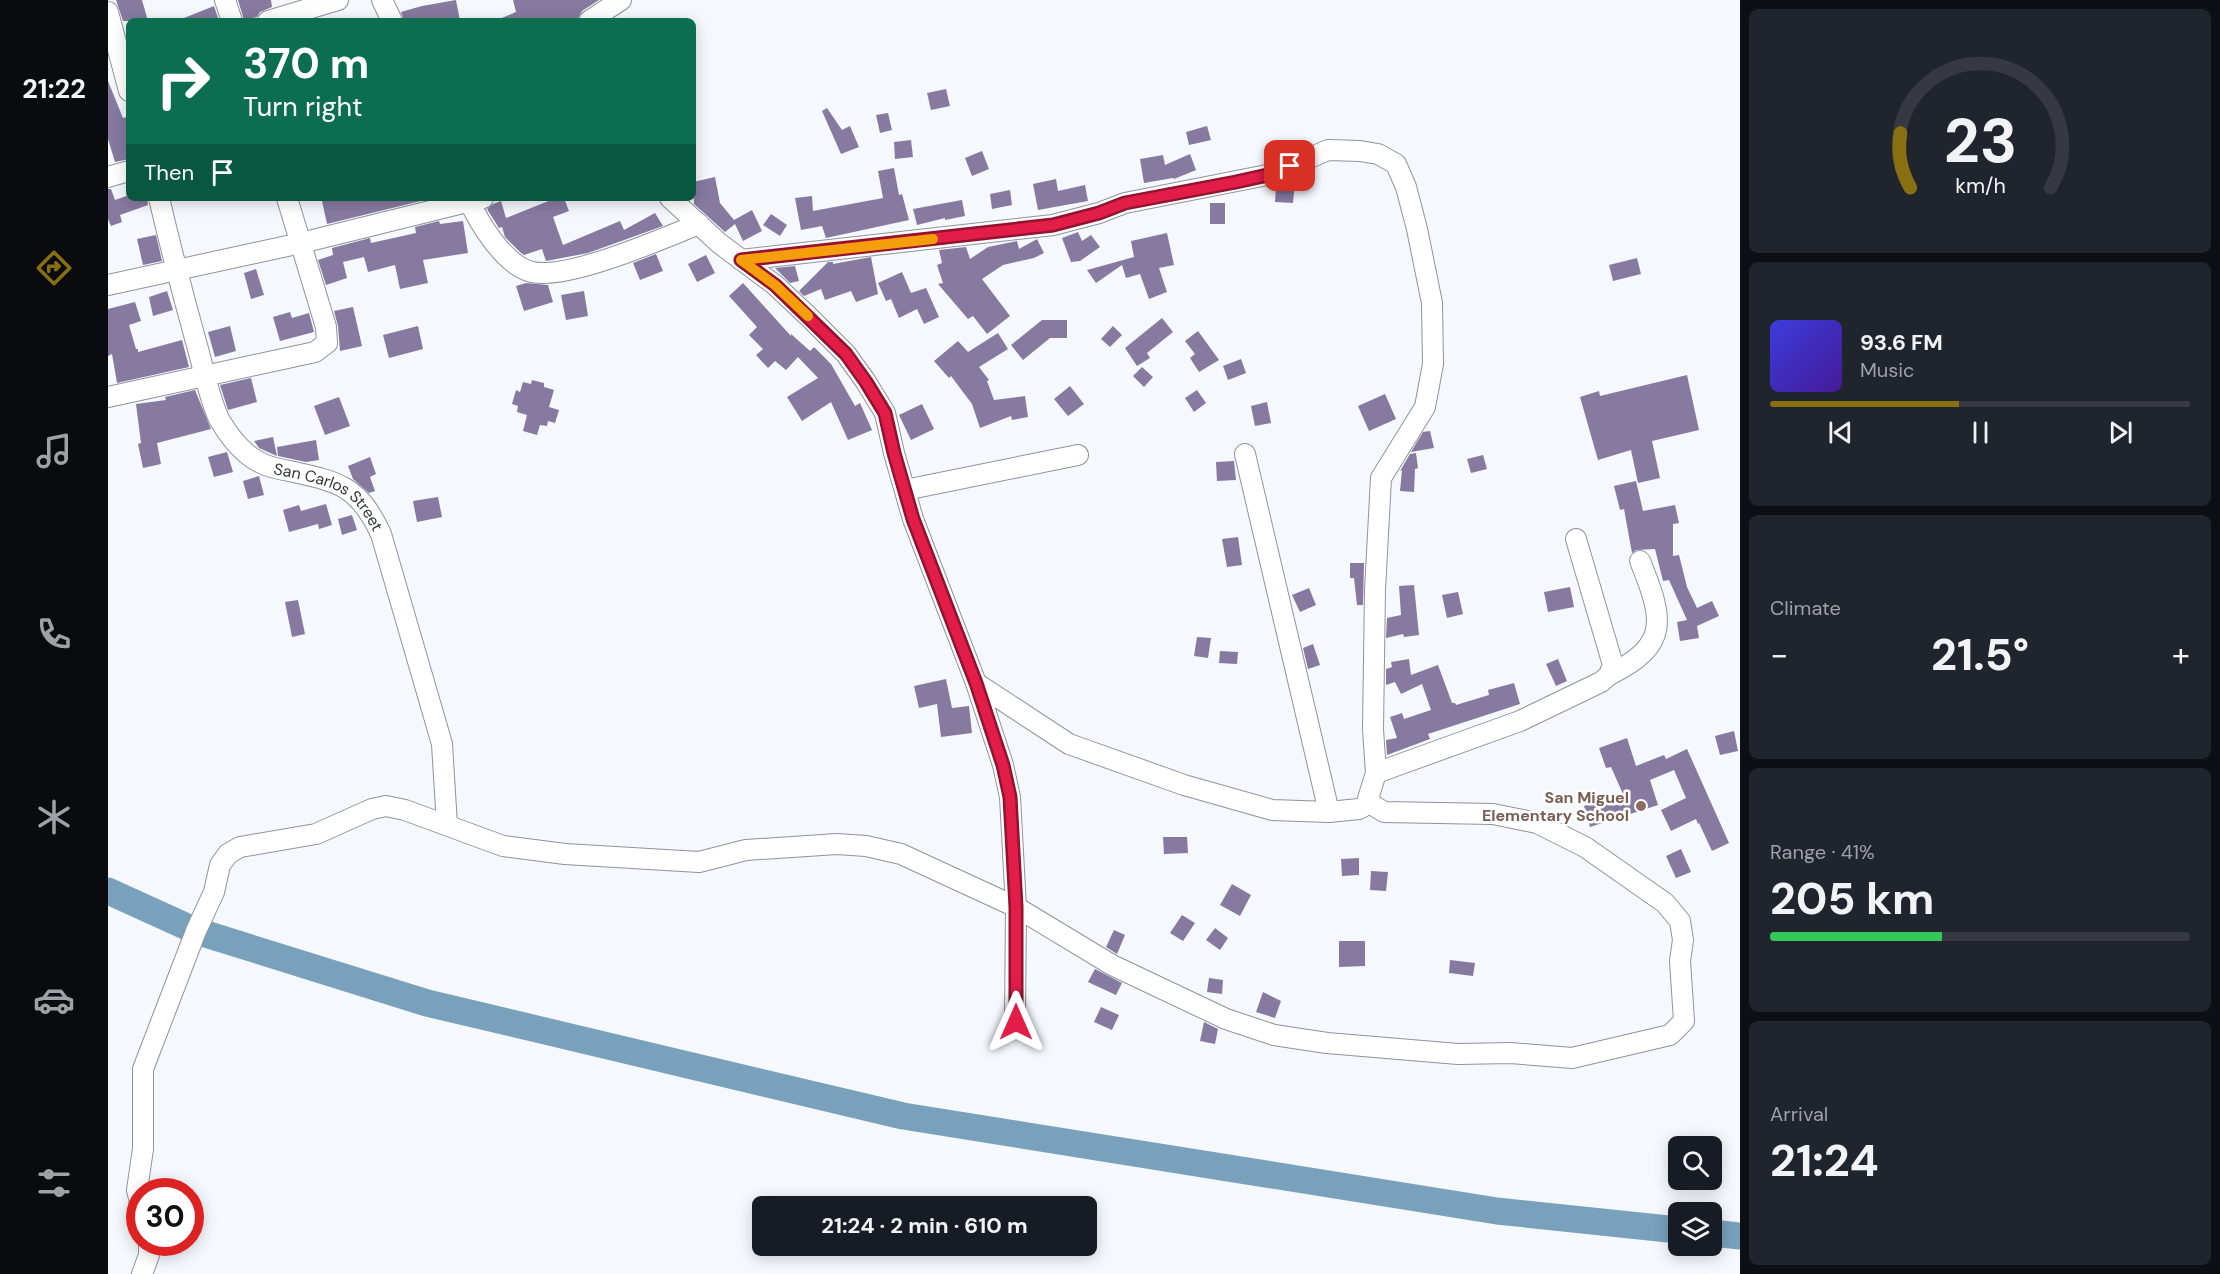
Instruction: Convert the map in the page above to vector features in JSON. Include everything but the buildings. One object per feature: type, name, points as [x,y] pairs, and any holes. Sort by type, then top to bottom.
[{"type":"street","points":[[225,0],[231,18]]},
{"type":"street","points":[[278,18],[338,0]]},
{"type":"street","points":[[382,0],[391,18]]},
{"type":"street","points":[[594,18],[621,0]]},
{"type":"street","points":[[108,12],[126,82]]},
{"type":"street","points":[[741,260],[1053,225],[1099,213],[1125,203],[1272,174],[1328,150],[1378,154],[1396,165],[1406,187],[1432,303],[1433,364],[1425,407],[1381,478],[1375,590],[1373,729],[1376,774],[1368,802],[1359,809],[1329,812],[1272,810],[1184,785],[1069,744],[976,683]]},
{"type":"street","points":[[108,177],[126,172]]},
{"type":"street","name":"San Carlos Street","points":[[160,201],[176,270],[219,418],[245,453],[257,462],[333,481],[354,493],[370,512],[381,534],[442,744],[447,825]]},
{"type":"street","points":[[108,397],[315,352],[327,343],[326,327],[288,201]]},
{"type":"street","points":[[108,285],[301,243],[470,201]]},
{"type":"street","points":[[474,201],[498,248],[513,264],[538,273],[597,262],[699,224]]},
{"type":"street","points":[[673,201],[719,243],[775,285],[846,354],[885,413],[913,519],[976,683],[1003,765],[1010,797],[1016,907],[1016,1022]]},
{"type":"street","points":[[1245,454],[1329,812]]},
{"type":"street","points":[[905,490],[1078,455]]},
{"type":"street","points":[[1576,539],[1613,665],[1609,675]]},
{"type":"street","points":[[1376,774],[1520,721],[1601,682],[1609,675],[1632,664],[1650,647],[1656,634],[1658,614],[1640,561]]},
{"type":"street","points":[[139,1178],[143,1149],[143,1069],[214,892],[220,865],[228,854],[240,848],[316,834],[386,806],[405,810],[503,846],[566,854],[699,862],[747,850],[837,844],[866,846],[901,854],[1016,907],[1112,964],[1226,1019],[1274,1035],[1327,1043],[1446,1053],[1510,1053],[1572,1058],[1670,1035],[1684,1021],[1680,961],[1683,940],[1680,921],[1665,903],[1585,847],[1537,824],[1493,814],[1384,812],[1368,802]]},
{"type":"street","points":[[142,1274],[149,1256]]},
{"type":"waterway","points":[[108,891],[196,931],[427,1003],[903,1116],[1497,1211],[1668,1229]]},
{"type":"waterway","points":[[1722,1234],[1740,1236]]},
{"type":"slow traffic","points":[[808,316],[775,285],[741,260],[933,239]]},
{"type":"place","name":"San Miguel Elementary School","points":[[1641,806]]},
{"type":"route","points":[[1016,1022],[1016,907],[1010,797],[1003,765],[976,683],[913,519],[885,413],[846,354],[775,285],[741,260],[1053,225],[1099,213],[1125,203],[1219,186],[1272,174],[1290,166]]}]
